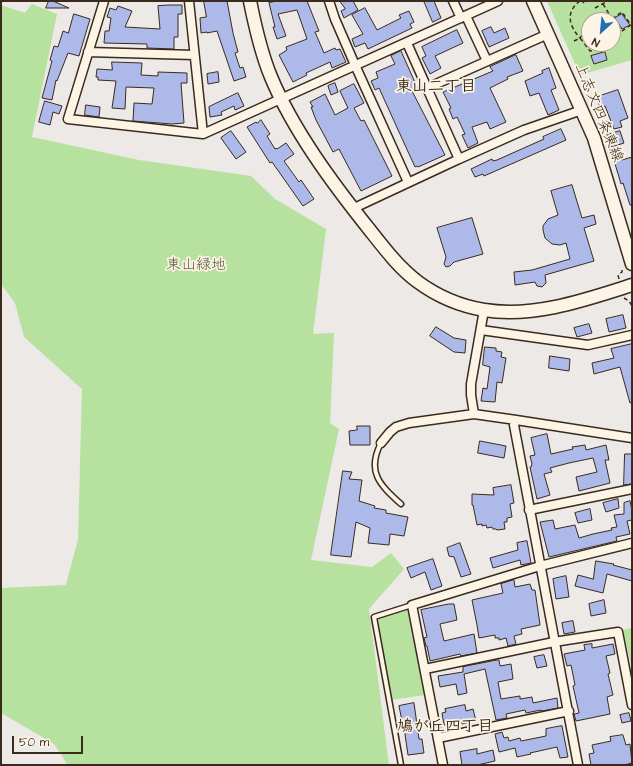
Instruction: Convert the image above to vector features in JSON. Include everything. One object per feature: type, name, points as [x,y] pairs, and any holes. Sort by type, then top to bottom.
[{"type":"street","points":[[104,1],[68,119],[203,134],[498,1]]},
{"type":"street","points":[[189,1],[203,134]]},
{"type":"street","points":[[250,1],[253,18],[271,77],[281,98],[322,167],[352,208],[401,267],[418,282],[450,300],[484,310],[511,312],[566,304],[632,285]]},
{"type":"street","points":[[329,1],[335,19],[355,65],[408,182]]},
{"type":"street","points":[[453,1],[464,17],[487,61]]},
{"type":"street","name":"上志文四条東線","points":[[533,1],[594,138],[629,241],[632,264]]},
{"type":"street","points":[[427,88],[548,34]]},
{"type":"street","points":[[407,43],[459,159]]},
{"type":"street","points":[[88,52],[194,54]]},
{"type":"street","points":[[352,208],[524,130],[582,110]]},
{"type":"street","points":[[474,414],[470,395],[471,384],[484,310]]},
{"type":"street","points":[[481,330],[588,345],[632,335]]},
{"type":"street","points":[[381,444],[396,427],[409,423],[474,414],[632,438]]},
{"type":"street","points":[[516,420],[514,425],[529,510],[578,765]]},
{"type":"street","points":[[529,510],[632,489]]},
{"type":"street","points":[[443,765],[412,605],[540,566],[632,543]]},
{"type":"street","points":[[425,669],[554,642],[618,632],[632,705]]},
{"type":"street","points":[[438,738],[568,711]]},
{"type":"lane","points":[[381,444],[377,451],[375,465],[376,476],[383,488],[401,504]]},
{"type":"lane","points":[[401,765],[374,617],[412,605]]},
{"type":"path","points":[[574,41],[580,38],[574,30],[570,18],[574,8],[581,1],[584,3]]},
{"type":"path","points":[[595,8],[608,1]]},
{"type":"path","points":[[603,4],[608,12]]},
{"type":"path","points":[[621,13],[622,12],[632,26],[621,32]]},
{"type":"green space","points":[[547,1],[632,1],[632,60],[580,75]]},
{"type":"green space","name":"東山緑地","points":[[32,4],[57,14],[32,137],[139,160],[251,176],[275,199],[326,229],[313,334],[334,333],[330,423],[339,429],[311,560],[372,567],[391,553],[404,569],[369,609],[389,765],[68,765],[54,744],[3,714],[1,716],[1,588],[66,585],[78,539],[82,389],[24,337],[15,303],[1,284],[1,5],[25,13]]},
{"type":"green space","points":[[408,610],[425,695],[391,700],[378,618]]},
{"type":"green space","points":[[632,628],[632,670],[623,630]]},
{"type":"building","points":[[49,1],[53,1],[69,8],[46,8]]},
{"type":"building","points":[[204,1],[227,1],[238,52],[235,53],[240,68],[243,67],[246,77],[234,81],[217,31],[201,33],[200,18],[206,17]]},
{"type":"building","points":[[277,1],[307,1],[319,31],[315,32],[324,53],[335,48],[336,50],[340,49],[346,62],[332,68],[330,62],[306,73],[307,75],[293,82],[279,55],[287,50],[286,47],[307,39],[297,10],[278,14],[286,36],[277,39],[273,27],[275,27],[269,3]]},
{"type":"building","points":[[340,1],[353,1],[358,10],[344,18],[341,11],[345,9]]},
{"type":"building","points":[[424,1],[434,1],[441,18],[433,22]]},
{"type":"building","points":[[182,5],[182,14],[178,14],[178,37],[174,37],[174,49],[147,48],[147,44],[104,43],[105,31],[109,31],[111,18],[107,17],[110,8],[116,10],[118,6],[132,11],[125,27],[160,29],[158,6]]},
{"type":"building","points":[[365,8],[377,30],[401,18],[399,15],[409,11],[414,22],[410,24],[412,28],[368,49],[365,43],[355,47],[352,39],[363,34],[352,15]]},
{"type":"building","points":[[74,14],[90,19],[79,56],[68,53],[57,81],[56,80],[52,100],[42,98],[52,61],[50,60],[54,46],[58,47],[63,31],[68,33]]},
{"type":"building","points":[[621,15],[630,25],[622,29],[621,27]]},
{"type":"building","points":[[491,27],[494,33],[505,28],[509,38],[489,47],[482,31]]},
{"type":"building","points":[[457,30],[463,43],[435,56],[441,68],[430,74],[422,58],[426,56],[422,47]]},
{"type":"building","points":[[401,51],[418,89],[412,91],[445,155],[418,167],[415,167],[379,88],[375,90],[371,81],[378,78],[376,72],[395,64],[391,56]]},
{"type":"building","points":[[605,52],[607,60],[594,64],[591,56]]},
{"type":"building","points":[[516,55],[523,71],[507,77],[508,79],[490,88],[506,122],[490,129],[487,122],[472,127],[478,143],[468,148],[462,135],[465,134],[457,117],[453,119],[449,109],[451,108],[443,92],[493,71],[490,67]]},
{"type":"building","points":[[112,62],[142,63],[141,75],[158,76],[158,72],[187,73],[187,83],[181,83],[184,123],[172,124],[133,121],[134,103],[152,104],[154,88],[126,87],[125,109],[112,108],[116,81],[98,80],[98,77],[96,77],[97,69],[112,70]]},
{"type":"building","points":[[549,68],[556,88],[551,90],[559,110],[548,115],[539,93],[530,96],[525,81],[543,73],[542,71]]},
{"type":"building","points":[[218,72],[219,82],[208,84],[207,74]]},
{"type":"building","points":[[335,83],[338,92],[331,95],[328,86]]},
{"type":"building","points":[[354,84],[364,103],[354,108],[361,121],[364,120],[392,176],[361,191],[339,149],[333,152],[316,120],[311,107],[313,107],[310,102],[325,94],[335,115],[348,108],[340,91]]},
{"type":"building","points":[[618,90],[628,118],[620,121],[622,127],[614,129],[605,106],[600,108],[597,97]]},
{"type":"building","points":[[238,93],[244,106],[235,110],[234,106],[221,112],[222,115],[210,117],[209,107]]},
{"type":"building","points":[[45,101],[62,106],[59,114],[53,112],[50,125],[39,122]]},
{"type":"building","points":[[86,105],[100,107],[99,117],[85,115]]},
{"type":"building","points":[[261,120],[270,134],[267,136],[275,149],[286,143],[294,154],[284,161],[299,182],[301,180],[314,199],[303,206],[272,162],[270,163],[247,127]]},
{"type":"building","points":[[561,129],[566,140],[484,176],[483,174],[475,177],[471,169],[492,159],[493,161],[497,160],[544,139],[543,137]]},
{"type":"building","points":[[231,131],[246,152],[236,159],[221,138]]},
{"type":"building","points":[[620,131],[624,143],[612,147],[607,135]]},
{"type":"building","points":[[621,154],[622,160],[632,157],[632,205],[630,205],[623,183],[621,184],[613,157]]},
{"type":"building","points":[[572,185],[582,218],[594,215],[596,224],[584,228],[594,261],[545,275],[546,283],[542,287],[537,286],[535,282],[515,285],[514,272],[532,270],[570,259],[566,243],[560,245],[552,244],[545,238],[543,226],[548,219],[558,215],[551,191]]},
{"type":"building","points":[[472,218],[483,254],[454,262],[450,266],[446,267],[444,264],[446,257],[437,228]]},
{"type":"building","points":[[623,315],[626,328],[609,332],[606,319]]},
{"type":"building","points":[[589,324],[592,333],[577,337],[574,328]]},
{"type":"building","points":[[436,327],[454,338],[466,340],[465,353],[454,352],[430,336]]},
{"type":"building","points":[[632,344],[632,402],[630,403],[620,367],[594,374],[592,363],[614,358],[611,349]]},
{"type":"building","points":[[485,347],[496,348],[496,351],[502,352],[501,357],[506,358],[502,383],[497,382],[495,402],[481,401],[483,388],[487,389],[490,367],[483,365]]},
{"type":"building","points":[[550,356],[570,359],[569,371],[549,368]]},
{"type":"building","points":[[357,426],[370,426],[370,445],[350,445],[349,431],[357,430]]},
{"type":"building","points":[[547,434],[551,454],[573,449],[572,447],[585,445],[586,450],[606,445],[609,460],[605,460],[610,483],[579,491],[576,477],[597,472],[593,458],[569,463],[550,468],[552,472],[544,474],[550,495],[537,499],[530,467],[532,464],[530,456],[535,455],[531,438]]},
{"type":"building","points":[[480,441],[506,446],[504,458],[478,453]]},
{"type":"building","points":[[625,454],[632,454],[632,484],[624,485]]},
{"type":"building","points":[[343,471],[352,472],[349,479],[362,480],[359,501],[375,506],[374,508],[386,510],[386,513],[408,517],[404,536],[390,534],[389,545],[368,543],[370,528],[356,522],[351,557],[331,555]]},
{"type":"building","points":[[511,485],[514,503],[510,504],[512,517],[507,518],[507,522],[504,522],[505,529],[497,530],[493,529],[492,527],[487,528],[486,525],[482,526],[482,524],[477,525],[472,505],[472,494],[494,495],[493,488]]},
{"type":"building","points":[[618,499],[619,508],[606,512],[603,503]]},
{"type":"building","points":[[630,501],[632,520],[627,521],[630,534],[616,537],[617,541],[549,557],[540,522],[553,520],[555,529],[575,525],[579,538],[612,530],[611,528],[617,527],[614,515],[624,514],[624,503]]},
{"type":"building","points":[[590,509],[592,520],[578,523],[575,513]]},
{"type":"building","points":[[527,541],[531,563],[521,565],[520,560],[493,568],[490,558],[518,550],[517,543]]},
{"type":"building","points":[[460,543],[471,574],[461,577],[454,557],[449,556],[447,548]]},
{"type":"building","points":[[433,559],[442,586],[431,590],[425,572],[411,578],[407,568]]},
{"type":"building","points":[[596,561],[614,564],[613,565],[632,570],[632,581],[607,574],[603,593],[575,586],[578,575],[593,579]]},
{"type":"building","points":[[566,576],[569,597],[556,599],[553,579]]},
{"type":"building","points":[[514,580],[515,587],[530,584],[532,590],[535,590],[540,625],[521,629],[522,634],[514,636],[516,644],[508,646],[506,638],[499,640],[499,638],[495,638],[495,635],[479,638],[472,600],[503,593],[501,584]]},
{"type":"building","points":[[604,600],[606,613],[591,616],[589,604]]},
{"type":"building","points":[[454,604],[457,620],[440,624],[444,641],[474,634],[477,653],[461,656],[460,654],[430,661],[424,638],[427,637],[421,610]]},
{"type":"building","points":[[573,621],[575,632],[564,634],[562,623]]},
{"type":"building","points":[[592,644],[592,648],[613,644],[615,654],[606,656],[610,673],[608,674],[613,695],[607,697],[610,714],[576,721],[574,714],[579,713],[573,686],[575,685],[571,665],[567,666],[564,654],[585,650],[584,645]]},
{"type":"building","points":[[544,655],[547,666],[537,668],[534,657]]},
{"type":"building","points":[[499,660],[500,666],[511,664],[513,679],[498,682],[501,699],[520,696],[520,699],[532,697],[533,703],[557,698],[558,708],[526,713],[525,710],[506,714],[507,718],[496,720],[485,669],[464,674],[467,693],[458,695],[456,684],[440,687],[438,676],[463,672],[463,667]]},
{"type":"building","points":[[414,703],[419,739],[422,739],[424,753],[408,755],[403,721],[399,706]]},
{"type":"building","points":[[465,705],[466,711],[473,709],[476,721],[462,724],[462,721],[444,725],[442,713],[446,712],[445,709]]},
{"type":"building","points":[[629,713],[631,721],[622,723],[620,715]]},
{"type":"building","points":[[562,726],[568,757],[560,758],[557,747],[517,757],[515,748],[499,752],[495,734],[502,732],[504,738],[508,737],[509,741],[520,738],[521,741],[546,736],[546,729]]},
{"type":"building","points":[[623,735],[626,745],[630,744],[632,763],[624,765],[591,765],[589,754],[594,753],[592,745],[611,741],[610,737]]},
{"type":"building","points":[[477,749],[477,754],[493,750],[495,761],[477,765],[462,765],[460,752]]},
{"type":"district","name":"東山二丁目","points":[[436,88]]},
{"type":"district","name":"鳩が丘四丁目","points":[[445,728]]}]
